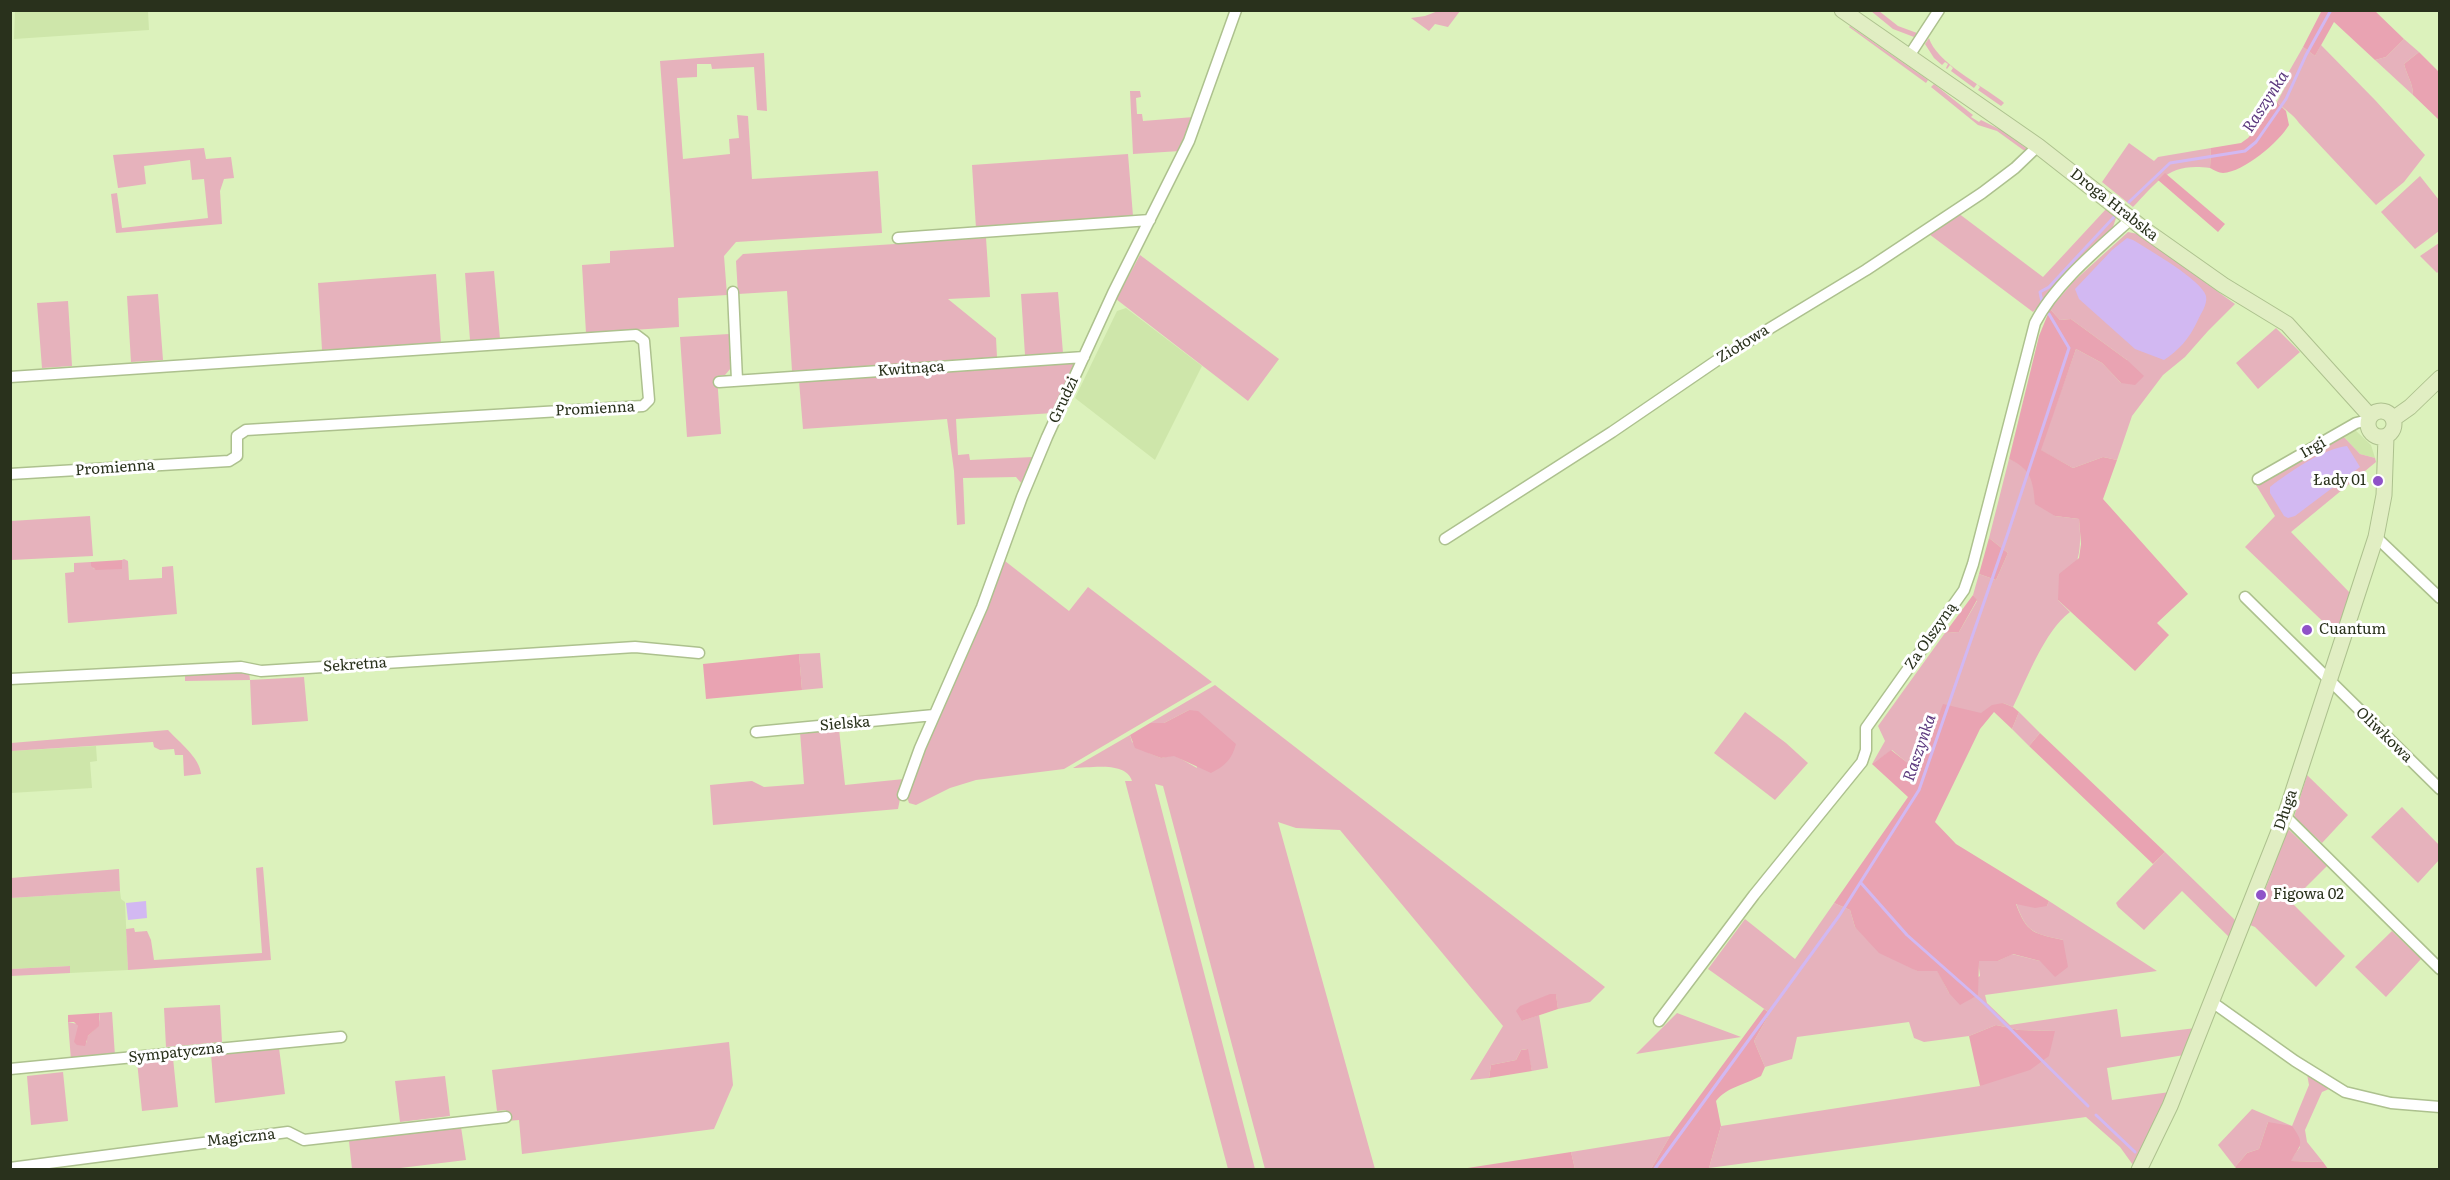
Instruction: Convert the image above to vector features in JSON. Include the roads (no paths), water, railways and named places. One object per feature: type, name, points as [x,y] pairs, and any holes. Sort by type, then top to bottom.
[{"type":"street","name":"Grudzi","points":[[903,795],[934,715],[982,607],[1041,452],[1113,293],[1189,141],[1236,10]]},
{"type":"street","name":"Droga Hrabska","points":[[1842,10],[2038,146],[2131,219],[2223,285],[2287,324],[2369,418]]},
{"type":"street","points":[[1909,56],[1940,10]]},
{"type":"street","name":"Ziołowa","points":[[1445,539],[1612,432],[1726,355],[1866,270],[1982,194],[2038,146]]},
{"type":"street","name":"Za Olszyną","points":[[1659,1021],[1754,895],[1862,762],[1866,750],[1866,728],[1964,590],[1973,564],[2035,323],[2044,306],[2104,243],[2131,219]]},
{"type":"street","points":[[898,238],[1150,220]]},
{"type":"street","points":[[732,292],[738,380]]},
{"type":"street","name":"Promienna","points":[[10,376],[636,335],[644,341],[649,400],[643,406],[246,430],[237,436],[237,456],[229,460],[10,474]]},
{"type":"street","name":"Kwitnąca","points":[[719,382],[1084,357]]},
{"type":"street","points":[[2393,419],[2410,407],[2439,378]]},
{"type":"street","points":[[2383,411],[2391,415],[2393,419],[2392,431],[2386,437],[2377,437],[2370,433],[2367,426],[2374,412],[2383,411]]},
{"type":"street","name":"Irgi","points":[[2258,479],[2356,423],[2369,418]]},
{"type":"street","name":"Długa","points":[[2139,1170],[2170,1106],[2285,816],[2376,537],[2385,489],[2386,437]]},
{"type":"street","points":[[2376,537],[2439,598]]},
{"type":"street","name":"Oliwkowa","points":[[2245,597],[2439,789]]},
{"type":"street","name":"Sekretna","points":[[10,679],[241,667],[261,670],[635,647],[699,653]]},
{"type":"street","name":"Sielska","points":[[756,732],[934,715]]},
{"type":"street","points":[[2285,816],[2439,969]]},
{"type":"street","points":[[2212,1002],[2345,1092],[2391,1103],[2439,1107]]},
{"type":"street","name":"Sympatyczna","points":[[10,1069],[340,1037]]},
{"type":"street","name":"Magiczna","points":[[10,1168],[288,1132],[304,1140],[506,1117]]},
{"type":"waterway","name":"Raszynka","points":[[2129,202],[2170,163],[2245,151],[2256,142],[2286,99],[2306,55],[2331,10]]},
{"type":"waterway","name":"Raszynka","points":[[2042,302],[2040,292],[2049,287],[2114,217]]},
{"type":"waterway","name":"Raszynka","points":[[1654,1170],[1839,916],[1919,790],[2069,348],[2049,314]]},
{"type":"waterway","points":[[1861,883],[1907,935],[1985,1004],[2088,1106]]},
{"type":"waterway","points":[[2096,1115],[2135,1152]]},
{"type":"place","name":"Łady 01","points":[[2378,481]]},
{"type":"place","name":"Cuantum","points":[[2307,630]]},
{"type":"place","name":"Figowa 02","points":[[2261,895]]}]
